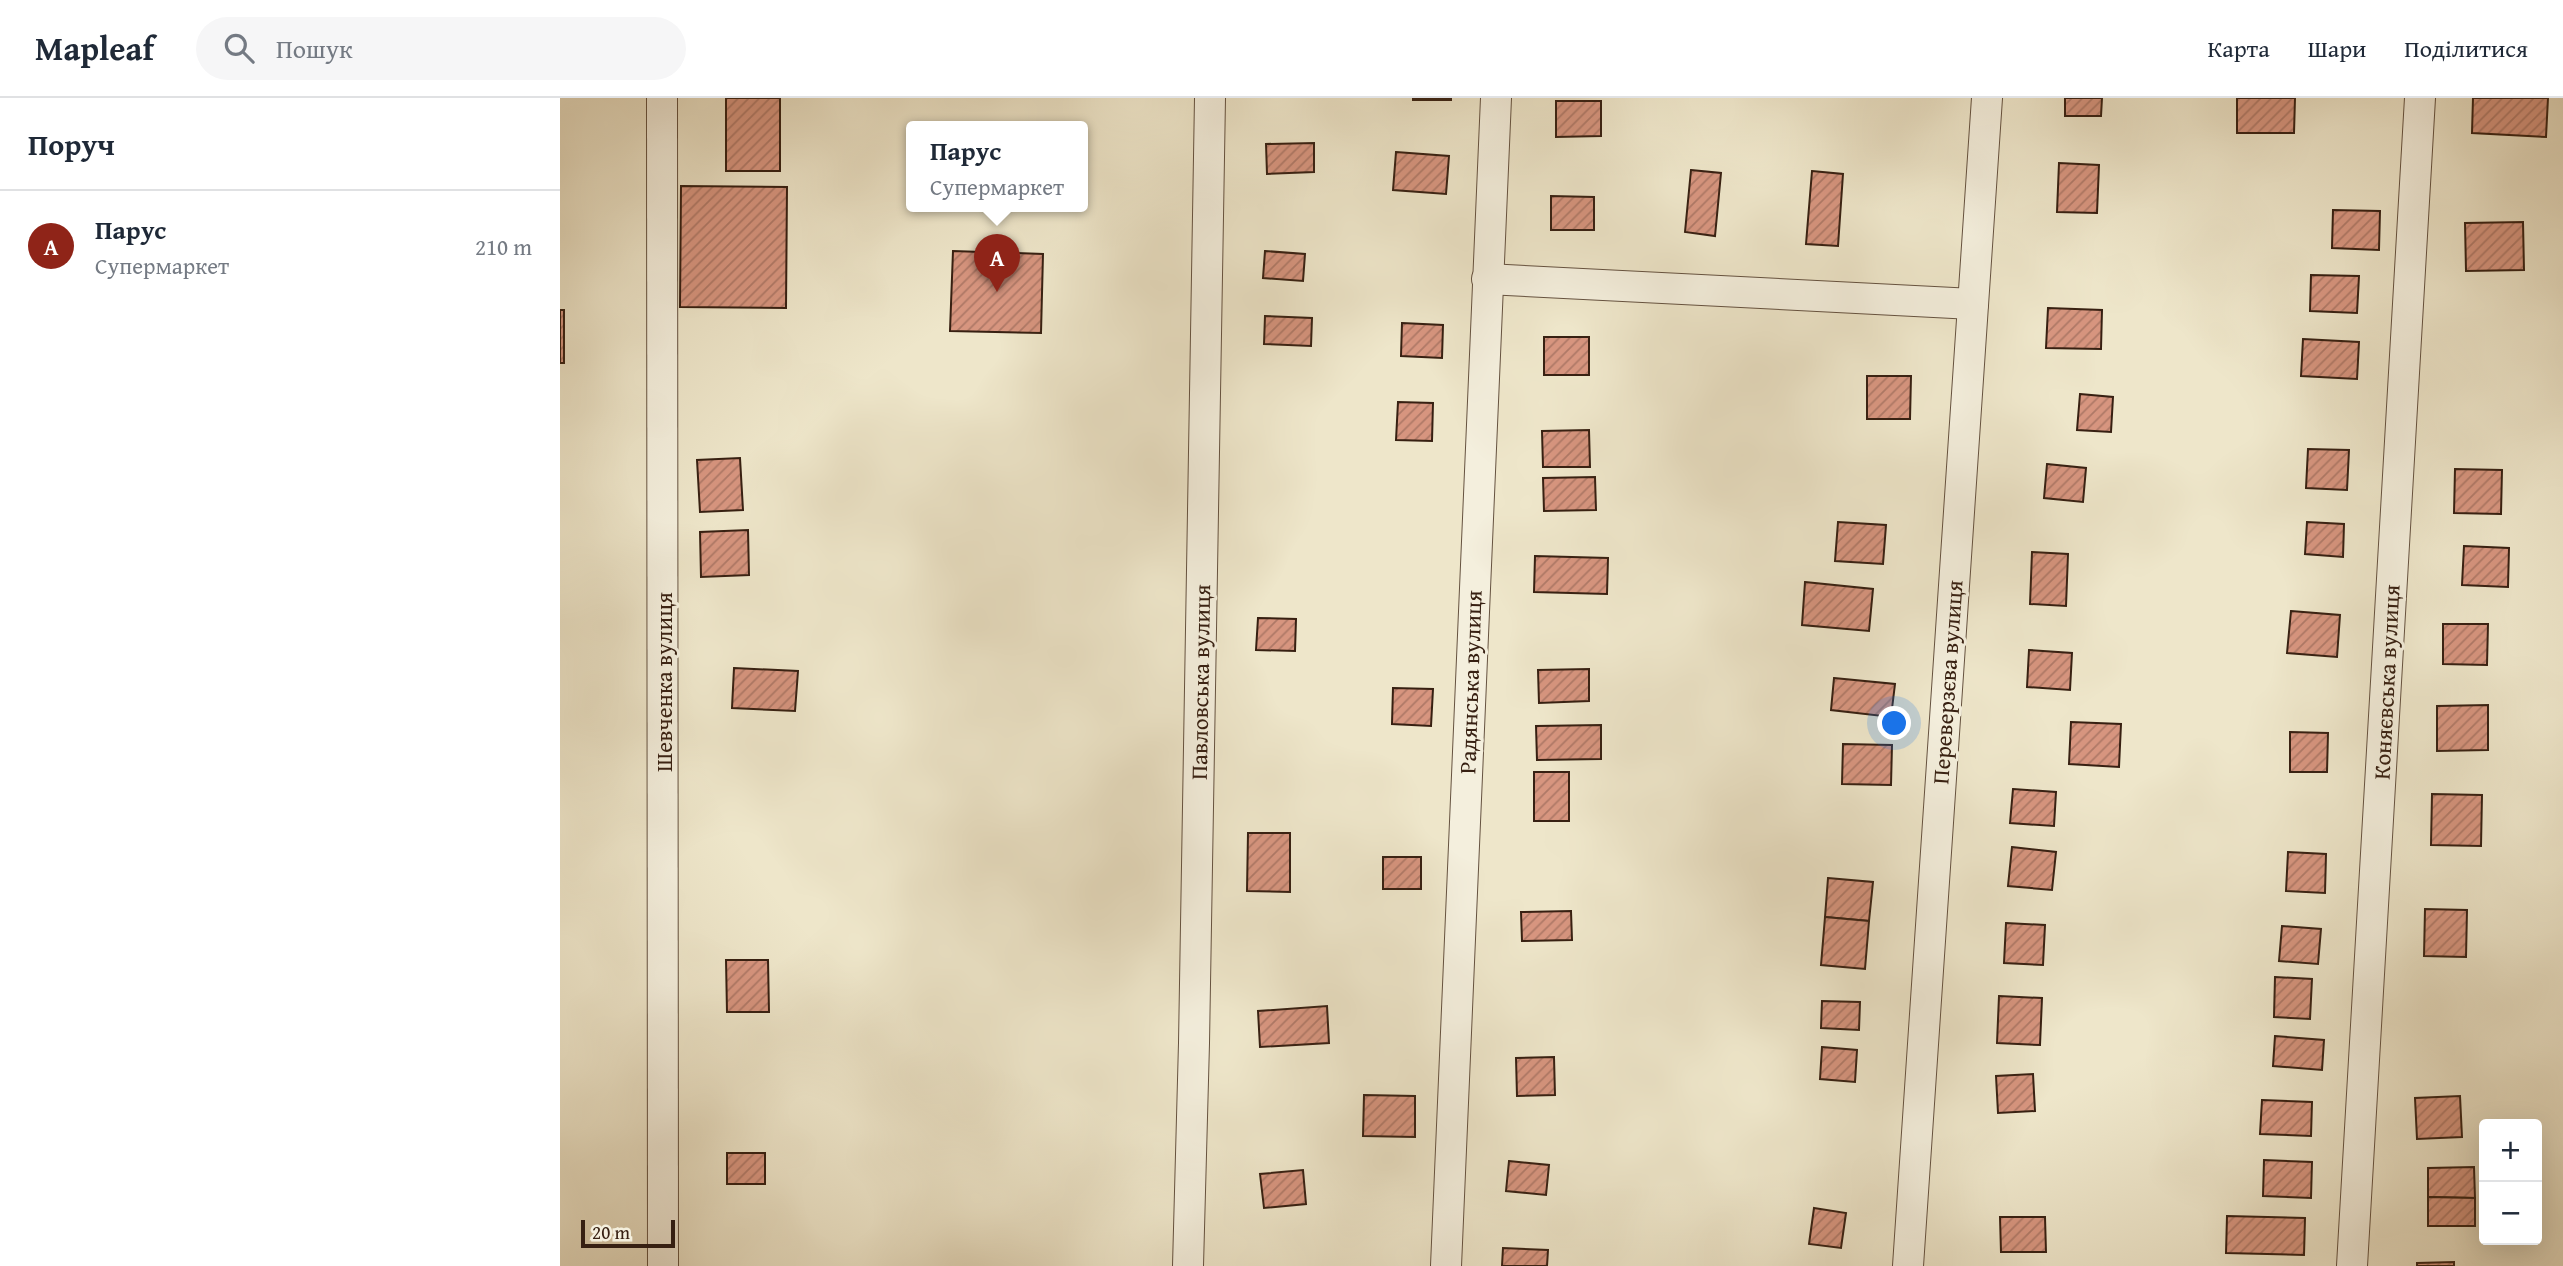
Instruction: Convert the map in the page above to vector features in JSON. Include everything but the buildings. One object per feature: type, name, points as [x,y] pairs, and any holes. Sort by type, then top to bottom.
[{"type":"street","name":"Шевченка вулиця","points":[[662,98],[663,1266]]},
{"type":"street","name":"Павловська вулиця","points":[[1188,1266],[1210,98]]},
{"type":"street","name":"Радянська вулиця","points":[[1446,1266],[1496,98]]},
{"type":"street","name":"Переверзєва вулиця","points":[[1908,1266],[1987,98]]},
{"type":"street","name":"Коняєвська вулиця","points":[[2352,1266],[2420,98]]},
{"type":"street","points":[[1487,279],[1973,304]]},
{"type":"place","name":"Парус","points":[[997,292]]}]
